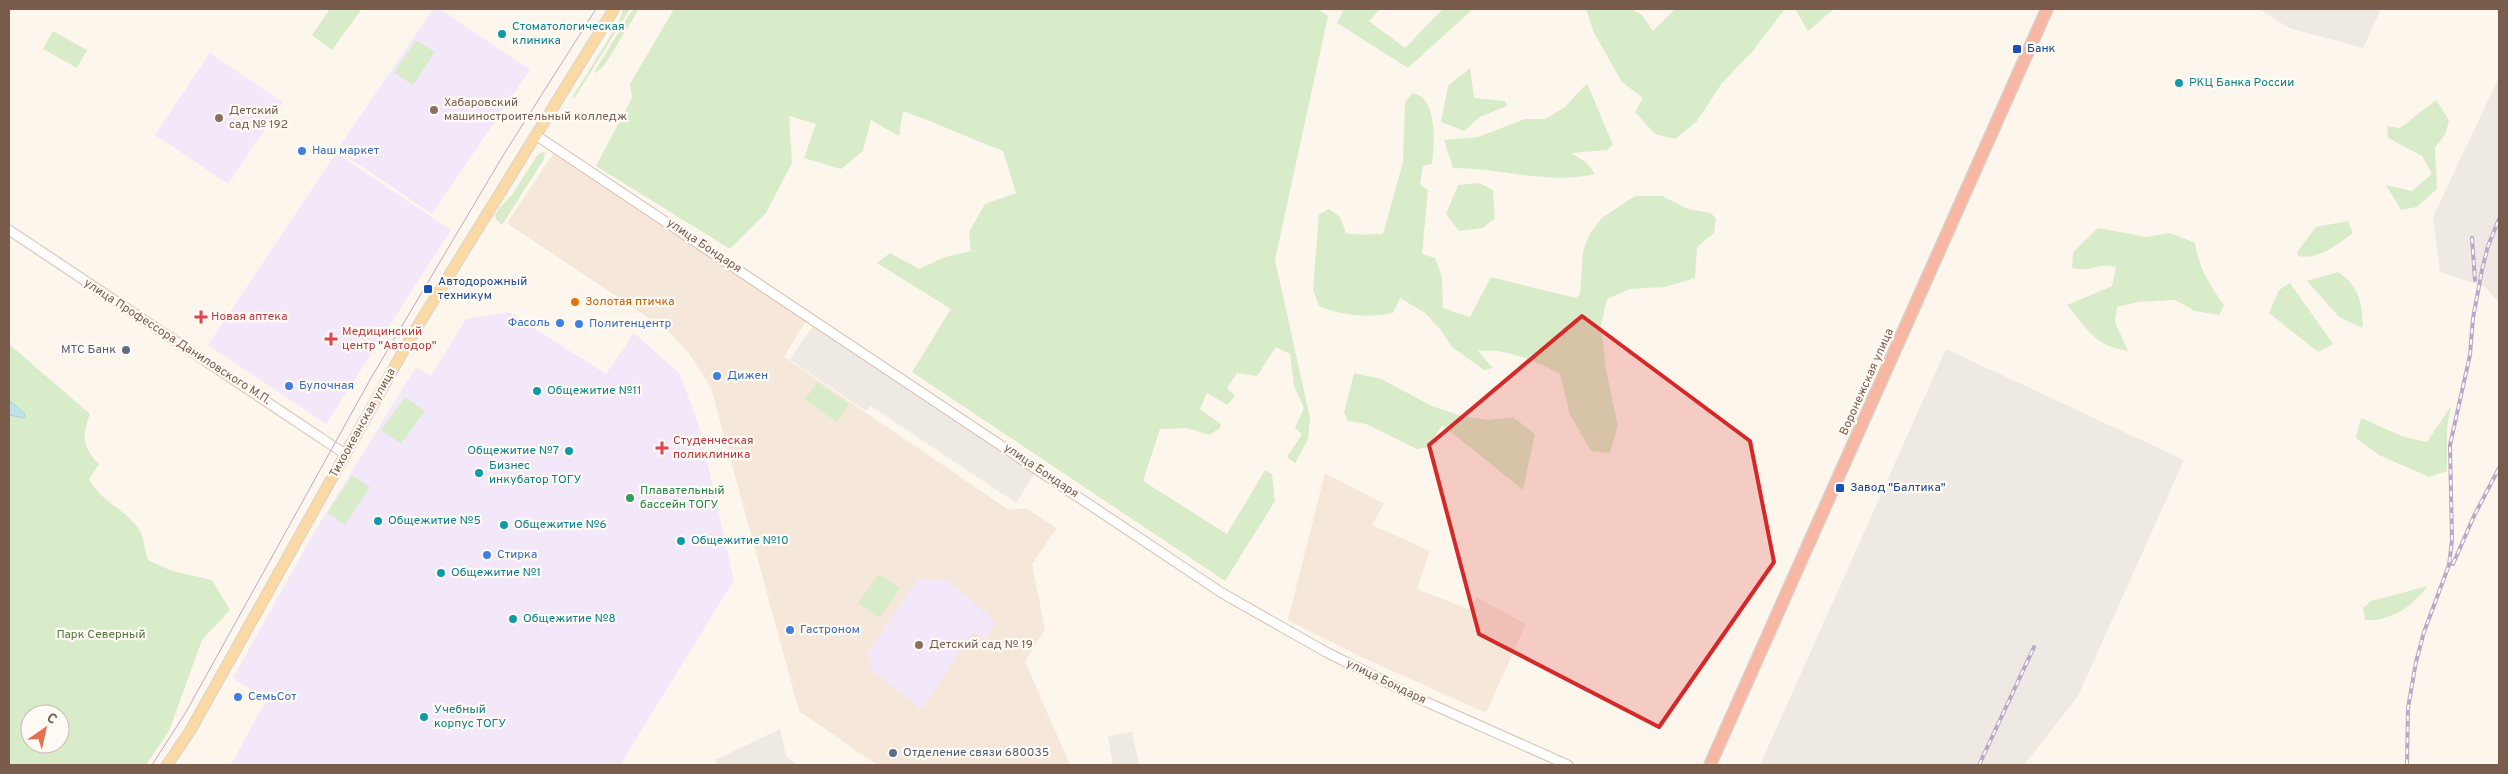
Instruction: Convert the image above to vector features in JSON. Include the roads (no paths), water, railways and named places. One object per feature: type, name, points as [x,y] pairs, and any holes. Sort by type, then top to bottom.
[{"type":"highway","name":"Воронежская улица","points":[[1710,765],[2047,9]]},
{"type":"main road","name":"Тихоокеанская улица","points":[[167,765],[190,731],[414,332],[614,9]]},
{"type":"main road","name":"улица Бондаря","points":[[537,136],[1222,593],[1326,652],[1422,700],[1568,765]]},
{"type":"main road","name":"улица Профессора Даниловского М.П.","points":[[9,230],[345,454]]},
{"type":"water","points":[[9,400],[25,414],[24,418],[9,415]]},
{"type":"tram line","points":[[152,765],[186,712],[371,378],[504,154],[596,9]]},
{"type":"railway","points":[[2407,765],[2408,708],[2416,662],[2424,632],[2449,565],[2452,540],[2450,445],[2470,355],[2473,318],[2482,270],[2488,246],[2499,219]]},
{"type":"railway","points":[[2472,238],[2475,280]]},
{"type":"railway","points":[[2453,564],[2474,516],[2499,468]]},
{"type":"railway","points":[[1979,765],[2034,647]]},
{"type":"place","name":"Стоматологическая клиника","points":[[502,34]]},
{"type":"place","name":"Банк","points":[[2017,49]]},
{"type":"place","name":"РКЦ Банка России","points":[[2179,83]]},
{"type":"place","name":"Хабаровский машиностроительный колледж","points":[[434,110]]},
{"type":"place","name":"Детский сад № 192","points":[[219,118]]},
{"type":"place","name":"Наш маркет","points":[[302,151]]},
{"type":"place","name":"Автодорожный техникум","points":[[428,289]]},
{"type":"place","name":"Золотая птичка","points":[[575,302]]},
{"type":"place","name":"Новая аптека","points":[[201,317]]},
{"type":"place","name":"Фасоль","points":[[560,323]]},
{"type":"place","name":"Политенцентр","points":[[579,324]]},
{"type":"place","name":"Медицинский центр \"Автодор\"","points":[[331,339]]},
{"type":"place","name":"МТС Банк","points":[[126,350]]},
{"type":"place","name":"Дижен","points":[[717,376]]},
{"type":"place","name":"Булочная","points":[[289,386]]},
{"type":"place","name":"Общежитие №11","points":[[537,391]]},
{"type":"place","name":"Студенческая поликлиника","points":[[662,448]]},
{"type":"place","name":"Общежитие №7","points":[[569,451]]},
{"type":"place","name":"Бизнес инкубатор ТОГУ","points":[[479,473]]},
{"type":"place","name":"Завод \"Балтика\"","points":[[1840,488]]},
{"type":"place","name":"Плавательный бассейн ТОГУ","points":[[630,498]]},
{"type":"place","name":"Общежитие №5","points":[[378,521]]},
{"type":"place","name":"Общежитие №6","points":[[504,525]]},
{"type":"place","name":"Общежитие №10","points":[[681,541]]},
{"type":"place","name":"Стирка","points":[[487,555]]},
{"type":"place","name":"Общежитие №1","points":[[441,573]]},
{"type":"place","name":"Общежитие №8","points":[[513,619]]},
{"type":"place","name":"Гастроном","points":[[790,630]]},
{"type":"place","name":"Детский сад № 19","points":[[919,645]]},
{"type":"place","name":"СемьСот","points":[[238,697]]},
{"type":"place","name":"Учебный корпус ТОГУ","points":[[424,717]]},
{"type":"place","name":"Отделение связи 680035","points":[[893,753]]},
{"type":"park label","name":"Парк Северный","points":[[101,635]]}]
